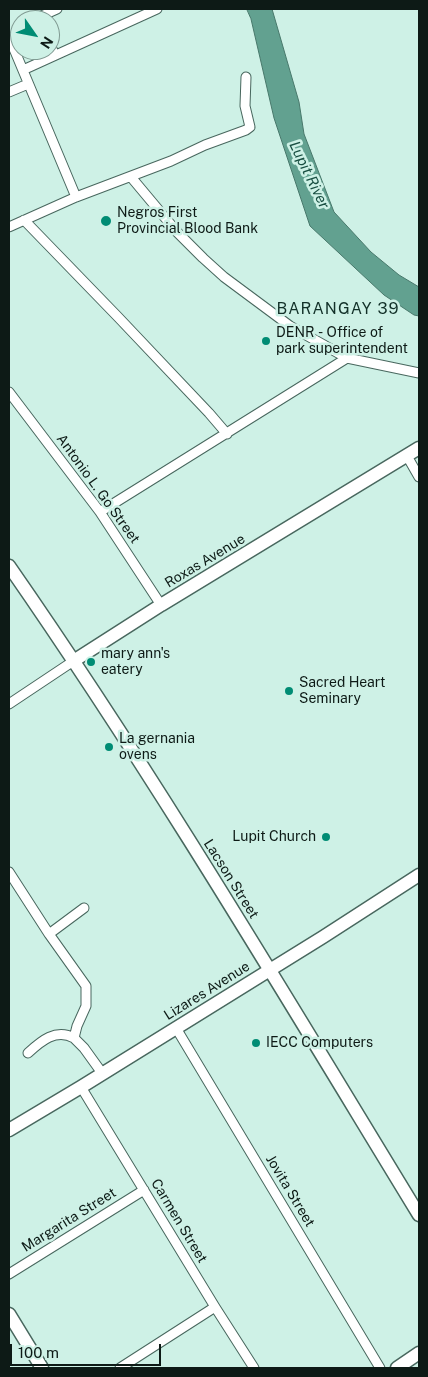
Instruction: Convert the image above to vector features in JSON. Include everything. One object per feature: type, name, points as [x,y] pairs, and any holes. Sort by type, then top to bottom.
[{"type":"street","points":[[60,52],[157,9]]},
{"type":"street","points":[[9,37],[76,197]]},
{"type":"street","points":[[23,70],[44,60]]},
{"type":"street","points":[[9,227],[76,197],[172,161],[250,127],[245,106],[246,77]]},
{"type":"street","points":[[9,92],[28,84]]},
{"type":"street","points":[[131,177],[177,232],[224,277],[290,326],[347,358],[419,373]]},
{"type":"street","points":[[24,220],[227,434]]},
{"type":"street","points":[[100,512],[347,358]]},
{"type":"street","name":"Antonio L. Go Street","points":[[9,392],[100,512],[161,605]]},
{"type":"street","name":"Roxas Avenue","points":[[9,704],[161,605],[419,448]]},
{"type":"street","points":[[407,456],[419,477]]},
{"type":"street","name":"Lacson Street","points":[[9,566],[75,660],[244,927],[419,1215]]},
{"type":"street","points":[[9,872],[49,934],[86,986],[86,1006],[74,1038]]},
{"type":"street","name":"Lizares Avenue","points":[[9,1130],[323,937],[419,875]]},
{"type":"street","points":[[49,934],[84,908]]},
{"type":"street","name":"Jovita Street","points":[[176,1028],[380,1368]]},
{"type":"street","points":[[28,1053],[49,1036],[63,1034],[74,1038],[84,1048],[102,1073]]},
{"type":"street","name":"Carmen Street","points":[[81,1087],[254,1368]]},
{"type":"street","name":"Margarita Street","points":[[9,1274],[144,1190]]},
{"type":"street","points":[[125,1367],[215,1307]]},
{"type":"street","points":[[9,1314],[42,1368]]},
{"type":"street","points":[[397,1368],[419,1353]]},
{"type":"water","name":"Lupit River","points":[[247,9],[272,9],[299,102],[304,134],[334,212],[371,252],[399,275],[419,287],[419,316],[414,315],[384,295],[310,226],[274,118]]},
{"type":"place","name":"Negros First Provincial Blood Bank","points":[[106,221]]},
{"type":"place","name":"DENR - Office of park superintendent","points":[[266,341]]},
{"type":"place","name":"mary ann's eatery","points":[[91,662]]},
{"type":"place","name":"Sacred Heart Seminary","points":[[289,691]]},
{"type":"place","name":"La gernania ovens","points":[[109,747]]},
{"type":"place","name":"Lupit Church","points":[[326,837]]},
{"type":"place","name":"IECC Computers","points":[[256,1043]]},
{"type":"district","name":"BARANGAY 39","points":[[338,309]]}]
